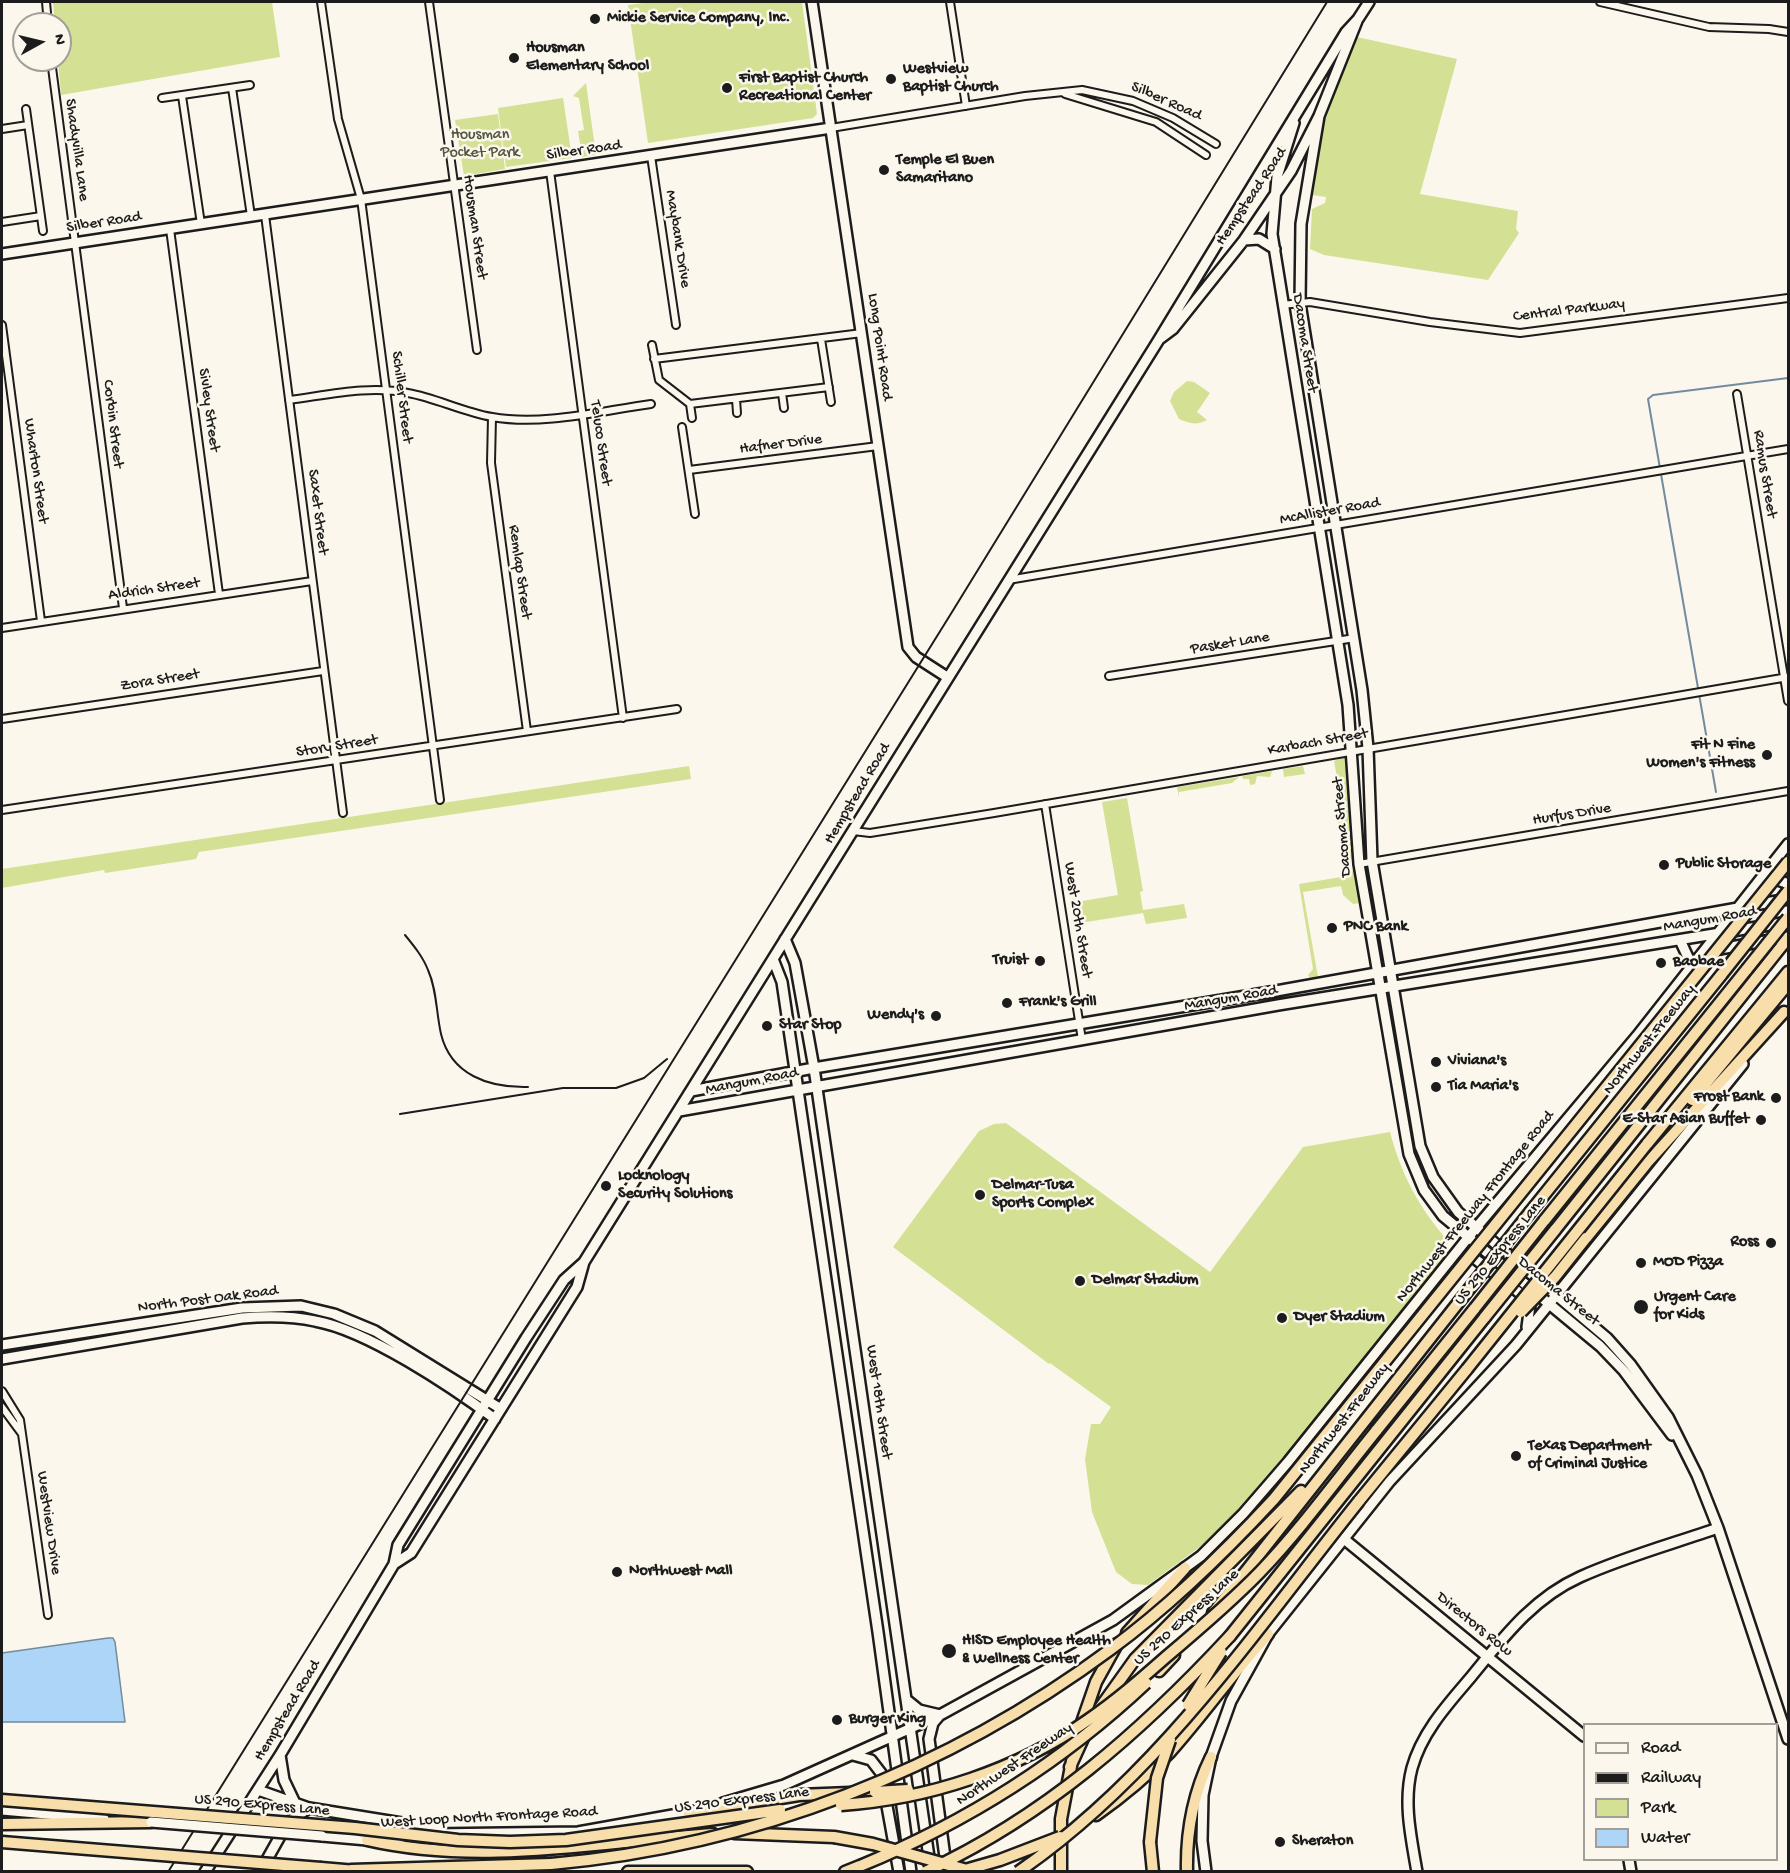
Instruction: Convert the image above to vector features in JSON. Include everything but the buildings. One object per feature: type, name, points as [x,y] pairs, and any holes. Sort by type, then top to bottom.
[{"type":"highway","points":[[2,1842],[355,1871],[551,1864],[635,1854],[710,1838],[820,1805],[868,1787],[994,1725],[1040,1699],[1112,1649],[1182,1592],[1274,1499],[1785,858]]},
{"type":"highway","name":"Northwest Freeway","points":[[845,1872],[956,1822],[1010,1790],[1060,1756],[1116,1711],[1159,1671],[1235,1586],[1323,1470],[1788,891]]},
{"type":"highway","name":"US 290 Express Lane","points":[[2,1800],[355,1828],[458,1840],[510,1842],[566,1840],[764,1812],[893,1799],[997,1769],[1057,1740],[1116,1700],[1234,1598],[1286,1543],[1788,918]]},
{"type":"highway","points":[[925,1872],[987,1840],[1066,1789],[1136,1731],[1230,1636],[1788,938]]},
{"type":"highway","points":[[1018,1872],[1084,1822],[1158,1749],[1788,972]]},
{"type":"highway","points":[[1647,1144],[1662,1134],[1685,1108],[1788,984]]},
{"type":"highway","points":[[1467,1369],[1555,1277],[1647,1163],[1786,1009]]},
{"type":"highway","points":[[1070,1767],[1099,1707],[1135,1659],[1242,1548],[1323,1470]]},
{"type":"highway","points":[[1061,1872],[1061,1819],[1070,1767],[1083,1716],[1096,1682],[1114,1648],[1185,1568]]},
{"type":"highway","points":[[958,1872],[1033,1848],[1066,1834],[1096,1815],[1148,1774],[1171,1750],[1235,1669],[1268,1634]]},
{"type":"highway","points":[[1153,1872],[1150,1842],[1152,1810],[1166,1747],[1230,1636]]},
{"type":"highway","points":[[1187,1872],[1191,1814],[1202,1776],[1211,1757]]},
{"type":"highway","points":[[689,1813],[799,1795],[927,1790]]},
{"type":"highway","points":[[2,1824],[151,1822]]},
{"type":"highway","points":[[367,1840],[390,1845],[458,1851],[514,1851],[711,1834],[782,1833],[873,1844],[970,1872]]},
{"type":"highway","points":[[628,1872],[747,1872]]},
{"type":"main road","name":"Long Point Road","points":[[812,2],[908,647],[916,657],[947,677]]},
{"type":"main road","name":"Hempstead Road","points":[[205,1872],[280,1755],[394,1564],[398,1545],[481,1408],[564,1280],[584,1262],[1158,341],[1300,105],[1346,32],[1369,2]]},
{"type":"main road","name":"Hempstead Road","points":[[1158,341],[1173,329],[1244,240],[1274,198],[1319,116],[1358,19]]},
{"type":"main road","name":"Dacoma Street","points":[[1300,105],[1282,159],[1274,198],[1272,234],[1338,641],[1352,750],[1359,864],[1409,1154],[1424,1190],[1443,1216],[1468,1238],[1606,1338],[1668,1417],[1678,1442],[1697,1475],[1718,1528],[1788,1739]]},
{"type":"main road","name":"Dacoma Street","points":[[1319,116],[1301,224],[1300,303],[1355,638],[1368,747],[1372,861],[1413,1117],[1422,1152],[1439,1188],[1475,1229],[1552,1299]]},
{"type":"main road","name":"Silber Road","points":[[2,254],[831,128]]},
{"type":"main road","points":[[1244,240],[1258,239],[1275,249]]},
{"type":"main road","name":"Northwest Freeway Frontage Road","points":[[892,1736],[940,1715],[1113,1620],[1201,1556],[1244,1514],[1475,1229],[1637,1036],[1716,934],[1785,858],[1788,844]]},
{"type":"main road","points":[[1785,858],[1776,879],[1788,884]]},
{"type":"main road","name":"Mangum Road","points":[[691,1091],[796,1071],[1276,991],[1788,899]]},
{"type":"main road","name":"Mangum Road","points":[[679,1111],[1278,1005],[1502,968],[1616,952],[1788,922]]},
{"type":"main road","points":[[1612,931],[1616,952]]},
{"type":"main road","points":[[1699,957],[1731,946],[1788,938]]},
{"type":"main road","name":"West 18th Street","points":[[785,939],[795,963],[814,1068],[931,1872]]},
{"type":"main road","points":[[1680,940],[1692,966]]},
{"type":"main road","points":[[1499,951],[1502,968]]},
{"type":"main road","name":"West 18th Street","points":[[772,959],[782,982],[796,1071],[911,1872]]},
{"type":"main road","points":[[1276,991],[1278,1005]]},
{"type":"main road","points":[[1180,1006],[1183,1022]]},
{"type":"main road","points":[[787,1014],[803,1009]]},
{"type":"main road","points":[[1206,1872],[1202,1841],[1203,1795],[1211,1757],[1231,1701],[1268,1634],[1428,1438],[1523,1337],[1786,1009]]},
{"type":"main road","points":[[924,1050],[927,1066]]},
{"type":"main road","points":[[816,1206],[834,1202]]},
{"type":"main road","points":[[1413,1308],[1460,1260],[1467,1257],[1474,1258],[1521,1294],[1530,1305],[1531,1312],[1523,1337]]},
{"type":"main road","name":"Hempstead Road","points":[[394,1564],[411,1553],[578,1287],[584,1262]]},
{"type":"main road","points":[[826,1278],[844,1275]]},
{"type":"main road","name":"North Post Oak Road","points":[[2,1345],[242,1308],[301,1306],[334,1314],[375,1331],[501,1409]]},
{"type":"main road","name":"North Post Oak Road","points":[[2,1359],[242,1318],[264,1316],[315,1321],[359,1335],[410,1363],[495,1419]]},
{"type":"main road","points":[[841,1375],[859,1371]]},
{"type":"main road","points":[[854,1470],[873,1468]]},
{"type":"main road","points":[[1417,1872],[1410,1834],[1408,1801],[1412,1769],[1419,1747],[1441,1712],[1508,1630],[1546,1596],[1580,1577],[1718,1528]]},
{"type":"main road","name":"Directors Row","points":[[1344,1539],[1583,1735]]},
{"type":"main road","points":[[866,1548],[883,1545]]},
{"type":"main road","points":[[878,1632],[895,1630]]},
{"type":"main road","points":[[907,1701],[919,1710],[940,1715],[933,1724],[929,1739],[946,1872]]},
{"type":"main road","name":"West Loop North Frontage Road","points":[[2,1810],[367,1840],[457,1831],[578,1832],[689,1813],[784,1785],[892,1736]]},
{"type":"main road","points":[[280,1755],[284,1780],[294,1801]]},
{"type":"main road","points":[[853,1755],[871,1760],[881,1773],[899,1872]]},
{"type":"main road","points":[[258,1790],[309,1808],[399,1824],[457,1831]]},
{"type":"main road","points":[[260,1872],[288,1822],[309,1808]]},
{"type":"street","name":"Schiller Street","points":[[321,2],[338,119],[361,199],[440,800]]},
{"type":"street","name":"Housman Street","points":[[429,2],[477,350]]},
{"type":"street","points":[[950,2],[966,106]]},
{"type":"street","points":[[1600,2],[1709,27],[1769,28],[1788,32]]},
{"type":"street","name":"Shadyvilla Lane","points":[[53,72],[75,243]]},
{"type":"street","points":[[162,98],[250,85]]},
{"type":"street","points":[[232,88],[251,216]]},
{"type":"street","name":"Silber Road","points":[[831,128],[1025,96],[1082,90],[1120,97],[1158,111],[1216,144]]},
{"type":"street","name":"Silber Road","points":[[1064,93],[1156,122],[1206,155]]},
{"type":"street","points":[[182,96],[201,224]]},
{"type":"street","points":[[26,109],[43,231]]},
{"type":"street","points":[[2,129],[28,125]]},
{"type":"street","name":"Maybank Drive","points":[[651,156],[676,326]]},
{"type":"street","name":"Teluco Street","points":[[549,171],[623,718]]},
{"type":"street","name":"Saxet Street","points":[[265,214],[343,813]]},
{"type":"street","points":[[2,222],[41,216]]},
{"type":"street","name":"Sivley Street","points":[[170,229],[219,594]]},
{"type":"street","name":"Corbin Street","points":[[75,243],[123,608]]},
{"type":"street","name":"Central Parkway","points":[[1282,305],[1300,303],[1520,333],[1788,298]]},
{"type":"street","name":"Wharton Street","points":[[2,325],[41,621]]},
{"type":"street","points":[[654,359],[862,333]]},
{"type":"street","points":[[821,339],[831,402]]},
{"type":"street","points":[[652,345],[659,380],[690,404],[829,387]]},
{"type":"street","points":[[289,400],[366,390],[386,391],[427,397],[492,417],[542,419],[651,404]]},
{"type":"street","points":[[782,393],[784,408]]},
{"type":"street","name":"Ramus Street","points":[[1737,394],[1787,677],[1788,701]]},
{"type":"street","points":[[736,399],[738,413]]},
{"type":"street","points":[[690,404],[692,418]]},
{"type":"street","name":"Remlap Street","points":[[492,417],[491,463],[527,731]]},
{"type":"street","points":[[682,427],[695,514]]},
{"type":"street","name":"Hafner Drive","points":[[689,470],[878,446]]},
{"type":"street","name":"McAllister Road","points":[[1008,580],[1657,469],[1788,449]]},
{"type":"street","name":"Aldrich Street","points":[[2,628],[312,581]]},
{"type":"street","name":"Pasket Lane","points":[[1109,676],[1355,638]]},
{"type":"street","name":"Zora Street","points":[[2,719],[323,671]]},
{"type":"street","name":"Karbach Street","points":[[853,831],[870,833],[1787,677]]},
{"type":"street","name":"Story Street","points":[[2,810],[677,709]]},
{"type":"street","name":"Hurfus Drive","points":[[1359,864],[1788,791]]},
{"type":"street","name":"West 20th Street","points":[[1045,804],[1082,1040]]},
{"type":"street","name":"Westview Drive","points":[[2,1391],[20,1420],[48,1615]]},
{"type":"street","name":"Westview Drive","points":[[2,1407],[22,1435]]},
{"type":"green space","points":[[53,2],[272,2],[280,57],[61,95],[59,72],[72,72],[72,12],[54,12]]},
{"type":"green space","name":"First Baptist Church Recreational Center","points":[[650,2],[802,2],[817,114],[813,118],[648,143],[628,5]]},
{"type":"green space","points":[[1357,37],[1457,59],[1420,194],[1518,211],[1516,229],[1519,233],[1488,280],[1324,255],[1310,249],[1312,209],[1325,203],[1326,197],[1312,195],[1320,134]]},
{"type":"green space","points":[[586,83],[596,155],[582,157],[578,131],[584,130],[579,98],[573,96]]},
{"type":"green space","points":[[563,98],[572,158],[506,167],[498,108]]},
{"type":"green space","name":"Housman Pocket Park","points":[[498,114],[505,169],[464,176],[455,120]]},
{"type":"green space","points":[[1187,381],[1194,382],[1210,393],[1197,412],[1207,420],[1203,422],[1193,423],[1179,419],[1170,401],[1174,392]]},
{"type":"green space","points":[[1344,757],[1349,760],[1355,857],[1345,863],[1334,796],[1340,795],[1334,761]]},
{"type":"green space","points":[[689,766],[691,779],[199,852],[196,859],[105,873],[104,870],[2,888],[2,869]]},
{"type":"green space","points":[[1303,766],[1305,774],[1284,777],[1283,769]]},
{"type":"green space","points":[[1272,771],[1270,777],[1257,776],[1255,784],[1250,785],[1249,779],[1243,779],[1242,776]]},
{"type":"green space","points":[[1239,777],[1232,783],[1179,792],[1179,797],[1177,787]]},
{"type":"green space","points":[[1127,798],[1143,891],[1140,892],[1143,910],[1184,904],[1187,918],[1146,924],[1143,913],[1080,923],[1076,902],[1118,895],[1102,802]]},
{"type":"green space","points":[[1346,869],[1356,871],[1360,903],[1353,904],[1343,895],[1341,886],[1303,892],[1318,977],[1311,980],[1308,975],[1313,969],[1299,884],[1347,876]]},
{"type":"green space","points":[[1006,1123],[1210,1272],[1303,1147],[1390,1132],[1412,1190],[1428,1216],[1448,1241],[1443,1261],[1283,1458],[1216,1535],[1148,1585],[1132,1584],[1116,1572],[1092,1512],[1085,1459],[1091,1424],[1100,1424],[1111,1407],[1049,1364],[893,1247],[979,1131],[994,1124]]},
{"type":"water","points":[[113,1638],[115,1642],[125,1722],[2,1722],[2,1653]]},
{"type":"waterway","points":[[1716,792],[1648,399],[1653,395],[1788,378]]},
{"type":"railway","points":[[168,1872],[895,705],[1327,2]]},
{"type":"railway","points":[[405,935],[421,956],[428,970],[435,993],[441,1034],[453,1060],[463,1069],[486,1081],[499,1085],[528,1087]]},
{"type":"railway","points":[[400,1114],[563,1088],[616,1088],[644,1078],[667,1059]]},
{"type":"place","name":"Mickie Service Company, Inc.","points":[[595,19]]},
{"type":"place","name":"Housman Elementary School","points":[[514,58]]},
{"type":"place","name":"Westview Baptist Church","points":[[891,79]]},
{"type":"place","name":"First Baptist Church Recreational Center","points":[[727,88]]},
{"type":"place","name":"Temple El Buen Samaritano","points":[[884,170]]},
{"type":"place","name":"Fit N Fine Women's Fitness","points":[[1767,755]]},
{"type":"place","name":"Public Storage","points":[[1664,865]]},
{"type":"place","name":"PNC Bank","points":[[1332,928]]},
{"type":"place","name":"Truist","points":[[1040,961]]},
{"type":"place","name":"Baobae","points":[[1661,963]]},
{"type":"place","name":"Frank's Grill","points":[[1007,1003]]},
{"type":"place","name":"Wendy's","points":[[936,1016]]},
{"type":"place","name":"Star Stop","points":[[767,1026]]},
{"type":"place","name":"Viviana's","points":[[1436,1062]]},
{"type":"place","name":"Tia Maria's","points":[[1436,1087]]},
{"type":"place","name":"Frost Bank","points":[[1776,1098]]},
{"type":"place","name":"E-Star Asian Buffet","points":[[1761,1120]]},
{"type":"place","name":"Locknology Security Solutions","points":[[606,1186]]},
{"type":"place","name":"Delmar-Tusa Sports Complex","points":[[980,1195]]},
{"type":"place","name":"Ross","points":[[1771,1243]]},
{"type":"place","name":"MOD Pizza","points":[[1641,1263]]},
{"type":"place","name":"Delmar Stadium","points":[[1080,1281]]},
{"type":"place","name":"Urgent Care for Kids","points":[[1641,1307]]},
{"type":"place","name":"Dyer Stadium","points":[[1282,1318]]},
{"type":"place","name":"Texas Department of Criminal Justice","points":[[1516,1456]]},
{"type":"place","name":"Northwest Mall","points":[[617,1572]]},
{"type":"place","name":"HISD Employee Health & Wellness Center","points":[[949,1651]]},
{"type":"place","name":"Burger King","points":[[837,1720]]},
{"type":"place","name":"Sheraton","points":[[1280,1842]]}]
